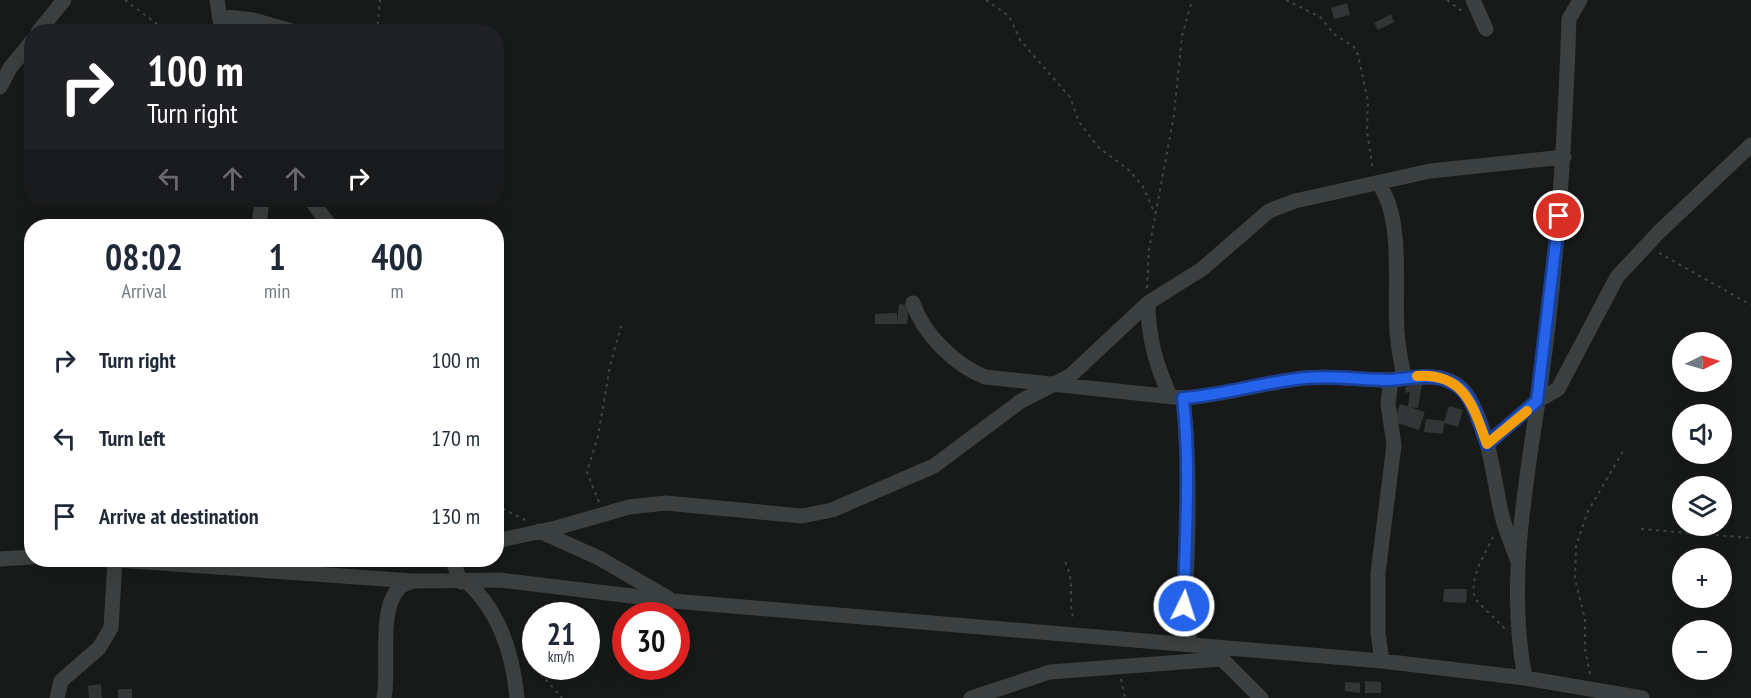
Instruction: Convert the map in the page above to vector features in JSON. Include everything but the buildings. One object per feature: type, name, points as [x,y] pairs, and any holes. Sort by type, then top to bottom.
[{"type":"street","points":[[44,24],[64,0]]},
{"type":"street","points":[[217,0],[220,24],[253,20],[267,24]]},
{"type":"street","points":[[1473,0],[1486,29]]},
{"type":"street","points":[[1525,678],[1518,642],[1517,559],[1564,157],[1568,0]]},
{"type":"street","points":[[1569,19],[1580,0]]},
{"type":"street","points":[[0,87],[10,68],[24,51]]},
{"type":"street","points":[[1487,444],[1537,401],[1558,389],[1617,277],[1646,245],[1751,145]]},
{"type":"street","points":[[504,539],[604,516],[629,507],[666,503],[802,516],[818,514],[885,490],[934,466],[1021,401],[1056,384],[1079,368],[1148,303],[1202,269],[1269,211],[1295,201],[1430,171],[1564,157]]},
{"type":"street","points":[[1378,184],[1389,202],[1394,227],[1397,330],[1397,378],[1388,404],[1394,445],[1378,573],[1378,633],[1382,661]]},
{"type":"street","points":[[913,303],[923,325],[973,372],[985,377],[1177,397],[1207,396],[1307,377],[1430,376],[1449,381],[1460,388],[1469,399],[1487,444],[1503,519],[1517,559]]},
{"type":"street","points":[[1148,303],[1148,324],[1156,364],[1177,397],[1186,422],[1184,606],[1190,643]]},
{"type":"street","points":[[539,531],[599,558],[673,601]]},
{"type":"street","points":[[0,559],[24,558]]},
{"type":"street","points":[[57,698],[61,681],[99,648],[111,628],[116,567]]},
{"type":"street","points":[[257,567],[413,581],[500,580],[673,601],[1082,638],[1190,643],[1216,653],[1261,698]]},
{"type":"street","points":[[458,567],[464,582],[483,597],[510,650],[517,698]]},
{"type":"street","points":[[384,698],[387,676],[386,626],[390,609],[400,587],[413,581]]},
{"type":"street","points":[[971,698],[1050,672],[1216,653],[1382,661],[1525,678],[1642,698]]},
{"type":"path","points":[[125,0],[157,24]]},
{"type":"path","points":[[378,24],[381,0]]},
{"type":"path","points":[[986,0],[1009,16],[1020,40],[1070,98],[1078,122],[1098,147],[1130,171],[1143,187],[1155,215]]},
{"type":"path","points":[[1148,303],[1146,274],[1174,115],[1182,36],[1192,0]]},
{"type":"path","points":[[1286,0],[1320,17],[1334,34],[1354,47],[1358,55],[1368,101],[1367,131],[1371,166],[1378,184]]},
{"type":"path","points":[[1646,245],[1751,305]]},
{"type":"path","points":[[604,516],[587,472],[598,436],[610,366],[621,326]]},
{"type":"path","points":[[1595,690],[1586,660],[1585,619],[1575,579],[1576,546],[1588,511],[1625,448]]},
{"type":"path","points":[[504,509],[526,520],[539,531]]},
{"type":"path","points":[[1503,519],[1480,564],[1474,593],[1480,605],[1518,642]]},
{"type":"path","points":[[1641,529],[1751,538]]},
{"type":"path","points":[[1065,562],[1072,580],[1071,610],[1082,638]]},
{"type":"path","points":[[521,651],[562,698]]},
{"type":"slow traffic","points":[[1417,376],[1439,378],[1460,388],[1469,399],[1487,444],[1527,411]]},
{"type":"route","points":[[1184,606],[1186,422],[1183,398],[1207,396],[1307,377],[1391,380],[1430,376],[1449,381],[1460,388],[1469,399],[1487,444],[1537,401],[1559,216]]}]
